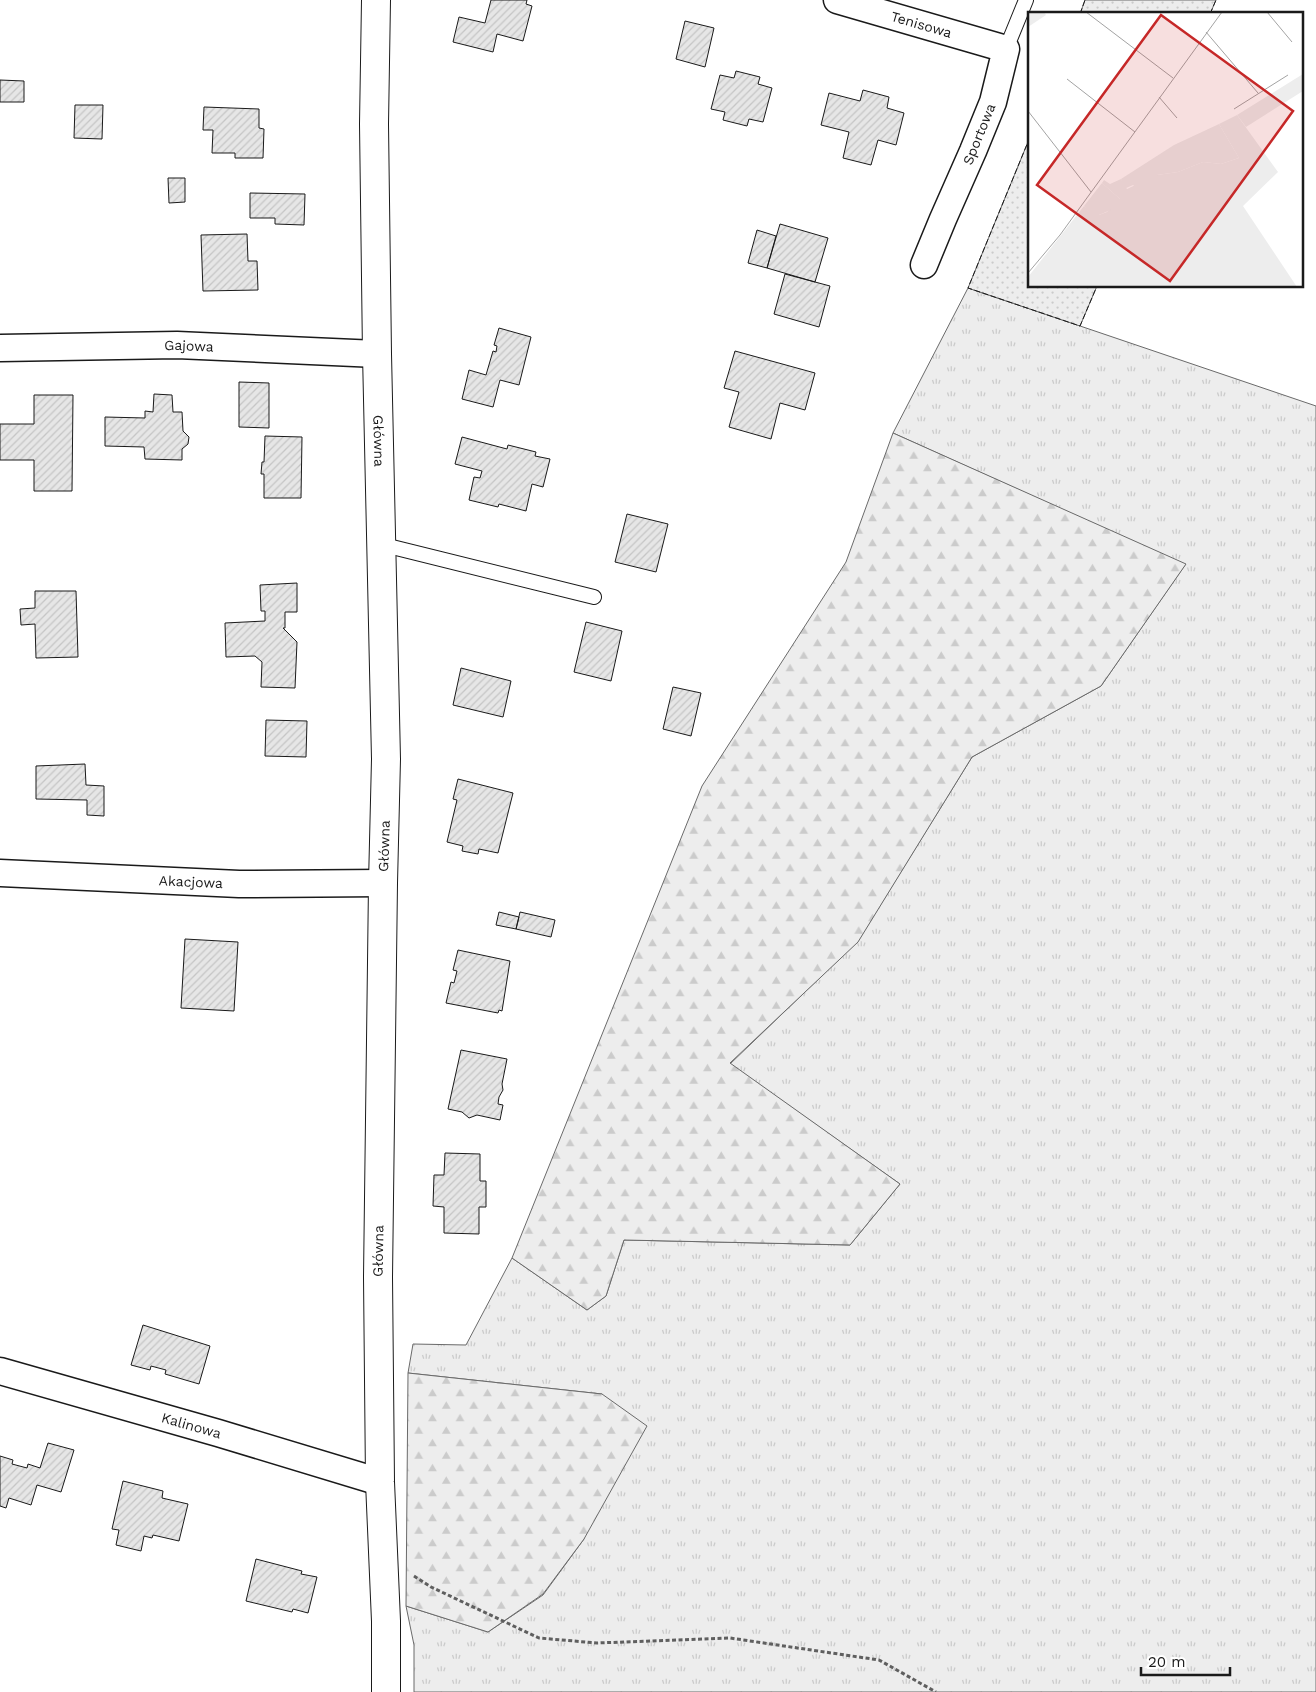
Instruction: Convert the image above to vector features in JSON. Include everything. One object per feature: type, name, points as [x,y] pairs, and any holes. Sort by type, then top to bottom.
[{"type":"street","name":"Główna","points":[[376,0],[374,124],[377,354],[386,759],[378,1277],[380,1482],[386,1692]]},
{"type":"street","name":"Tenisowa","points":[[837,0],[1006,48]]},
{"type":"street","name":"Sportowa","points":[[924,265],[993,102],[1006,48]]},
{"type":"street","name":"Gajowa","points":[[0,348],[177,344],[377,354]]},
{"type":"street","name":"Akacjowa","points":[[0,873],[239,884],[383,883]]},
{"type":"street","name":"Kalinowa","points":[[0,1372],[218,1433],[380,1482]]},
{"type":"lane","name":"Sportowa","points":[[1006,48],[1026,0]]},
{"type":"lane","points":[[380,544],[594,597]]},
{"type":"path","points":[[383,1558],[430,1587],[538,1638],[597,1643],[730,1638],[879,1660],[936,1692]]},
{"type":"green space","points":[[1085,0],[1216,0],[1211,12],[1081,12]]},
{"type":"green space","points":[[1028,142],[1028,288],[1096,288],[1080,326],[968,288]]},
{"type":"green space","points":[[968,288],[1316,406],[1316,1692],[414,1692],[414,1645],[406,1606],[488,1632],[543,1595],[584,1539],[602,1394],[408,1373],[413,1344],[466,1345],[512,1258],[587,1310],[606,1296],[624,1240],[850,1245],[900,1184],[730,1064],[858,941],[972,757],[1101,686],[1185,565],[893,433]]},
{"type":"green space","points":[[893,433],[1186,564],[1101,686],[972,757],[858,942],[730,1063],[900,1184],[850,1245],[624,1240],[606,1296],[587,1310],[512,1258],[702,786],[846,562]]},
{"type":"green space","points":[[408,1373],[602,1394],[647,1426],[584,1539],[543,1594],[488,1632],[406,1606]]},
{"type":"building","points":[[491,0],[527,0],[526,4],[532,6],[523,41],[497,34],[493,52],[453,42],[459,17],[485,23]]},
{"type":"building","points":[[685,21],[714,28],[705,67],[676,59]]},
{"type":"building","points":[[736,71],[760,77],[758,84],[772,88],[763,122],[749,119],[747,126],[723,120],[725,112],[711,109],[720,75],[734,78]]},
{"type":"building","points":[[0,80],[24,81],[24,102],[0,102]]},
{"type":"building","points":[[863,90],[889,97],[887,108],[904,113],[896,145],[878,140],[871,165],[843,158],[849,132],[821,125],[829,93],[860,101]]},
{"type":"building","points":[[75,105],[103,105],[102,139],[74,138]]},
{"type":"building","points":[[204,107],[259,109],[259,128],[264,129],[263,158],[235,158],[235,153],[212,153],[213,130],[203,130]]},
{"type":"building","points":[[168,178],[185,178],[185,202],[169,203]]},
{"type":"building","points":[[250,193],[305,194],[304,225],[275,224],[275,218],[250,218]]},
{"type":"building","points":[[780,224],[828,238],[815,282],[767,268]]},
{"type":"building","points":[[757,230],[776,236],[767,268],[748,263]]},
{"type":"building","points":[[247,234],[248,261],[257,261],[258,290],[203,291],[201,235]]},
{"type":"building","points":[[785,274],[830,286],[819,327],[774,314]]},
{"type":"building","points":[[499,328],[531,337],[519,385],[500,380],[493,407],[462,399],[469,370],[486,375],[493,351],[496,352],[497,346],[494,345]]},
{"type":"building","points":[[735,351],[815,373],[805,410],[780,403],[771,439],[729,427],[739,392],[724,388]]},
{"type":"building","points":[[239,382],[269,383],[269,428],[239,427]]},
{"type":"building","points":[[154,394],[172,395],[173,412],[182,412],[183,431],[189,437],[188,444],[182,449],[182,460],[145,459],[144,447],[105,446],[105,417],[145,418],[145,411],[153,412]]},
{"type":"building","points":[[34,395],[73,395],[72,491],[34,491],[34,460],[0,460],[0,424],[34,424]]},
{"type":"building","points":[[265,436],[302,437],[301,498],[264,498],[264,474],[261,474],[262,462],[264,462]]},
{"type":"building","points":[[462,437],[507,449],[508,445],[536,452],[535,456],[550,459],[543,487],[532,484],[526,511],[499,504],[498,507],[469,500],[474,477],[480,478],[482,471],[455,464]]},
{"type":"building","points":[[627,514],[668,524],[656,572],[615,562]]},
{"type":"building","points":[[297,583],[297,612],[285,612],[285,628],[283,628],[297,642],[295,688],[261,687],[262,662],[255,656],[226,657],[225,623],[265,621],[265,611],[261,611],[260,585]]},
{"type":"building","points":[[35,591],[76,591],[78,657],[36,658],[35,624],[21,625],[20,609],[35,608]]},
{"type":"building","points":[[586,622],[622,631],[611,681],[574,672]]},
{"type":"building","points":[[461,668],[511,681],[503,717],[453,705]]},
{"type":"building","points":[[673,687],[701,693],[691,736],[663,729]]},
{"type":"building","points":[[266,720],[307,721],[306,757],[265,756]]},
{"type":"building","points":[[85,764],[86,785],[104,786],[104,816],[87,815],[87,800],[36,799],[36,766]]},
{"type":"building","points":[[458,779],[513,793],[498,853],[479,849],[478,854],[462,851],[463,846],[447,842],[457,800],[453,799]]},
{"type":"building","points":[[499,912],[519,917],[516,929],[496,925]]},
{"type":"building","points":[[520,912],[555,920],[551,937],[516,929]]},
{"type":"building","points":[[185,939],[238,942],[234,1011],[181,1008]]},
{"type":"building","points":[[458,950],[510,961],[502,1011],[499,1010],[498,1013],[446,1003],[451,982],[454,983],[457,971],[453,970]]},
{"type":"building","points":[[461,1050],[507,1059],[502,1084],[503,1090],[498,1104],[503,1105],[500,1120],[477,1115],[469,1118],[462,1112],[448,1109]]},
{"type":"building","points":[[445,1153],[480,1154],[480,1181],[486,1181],[486,1207],[479,1207],[479,1234],[444,1233],[444,1207],[433,1206],[434,1175],[444,1175]]},
{"type":"building","points":[[143,1325],[210,1346],[199,1384],[165,1374],[166,1370],[151,1366],[150,1370],[131,1365]]},
{"type":"building","points":[[48,1443],[74,1450],[61,1492],[37,1485],[31,1505],[9,1498],[6,1508],[0,1506],[0,1456],[13,1460],[12,1464],[27,1468],[28,1464],[40,1468]]},
{"type":"building","points":[[123,1481],[163,1491],[162,1498],[188,1504],[179,1541],[153,1535],[152,1538],[144,1536],[141,1551],[116,1545],[119,1530],[112,1529]]},
{"type":"building","points":[[256,1559],[302,1571],[301,1574],[317,1577],[308,1613],[293,1609],[292,1612],[246,1601]]},
{"type":"fence","points":[[1081,12],[1085,0]]},
{"type":"fence","points":[[1211,12],[1216,0]]},
{"type":"fence","points":[[1028,142],[968,288],[1080,326],[1096,288]]}]
